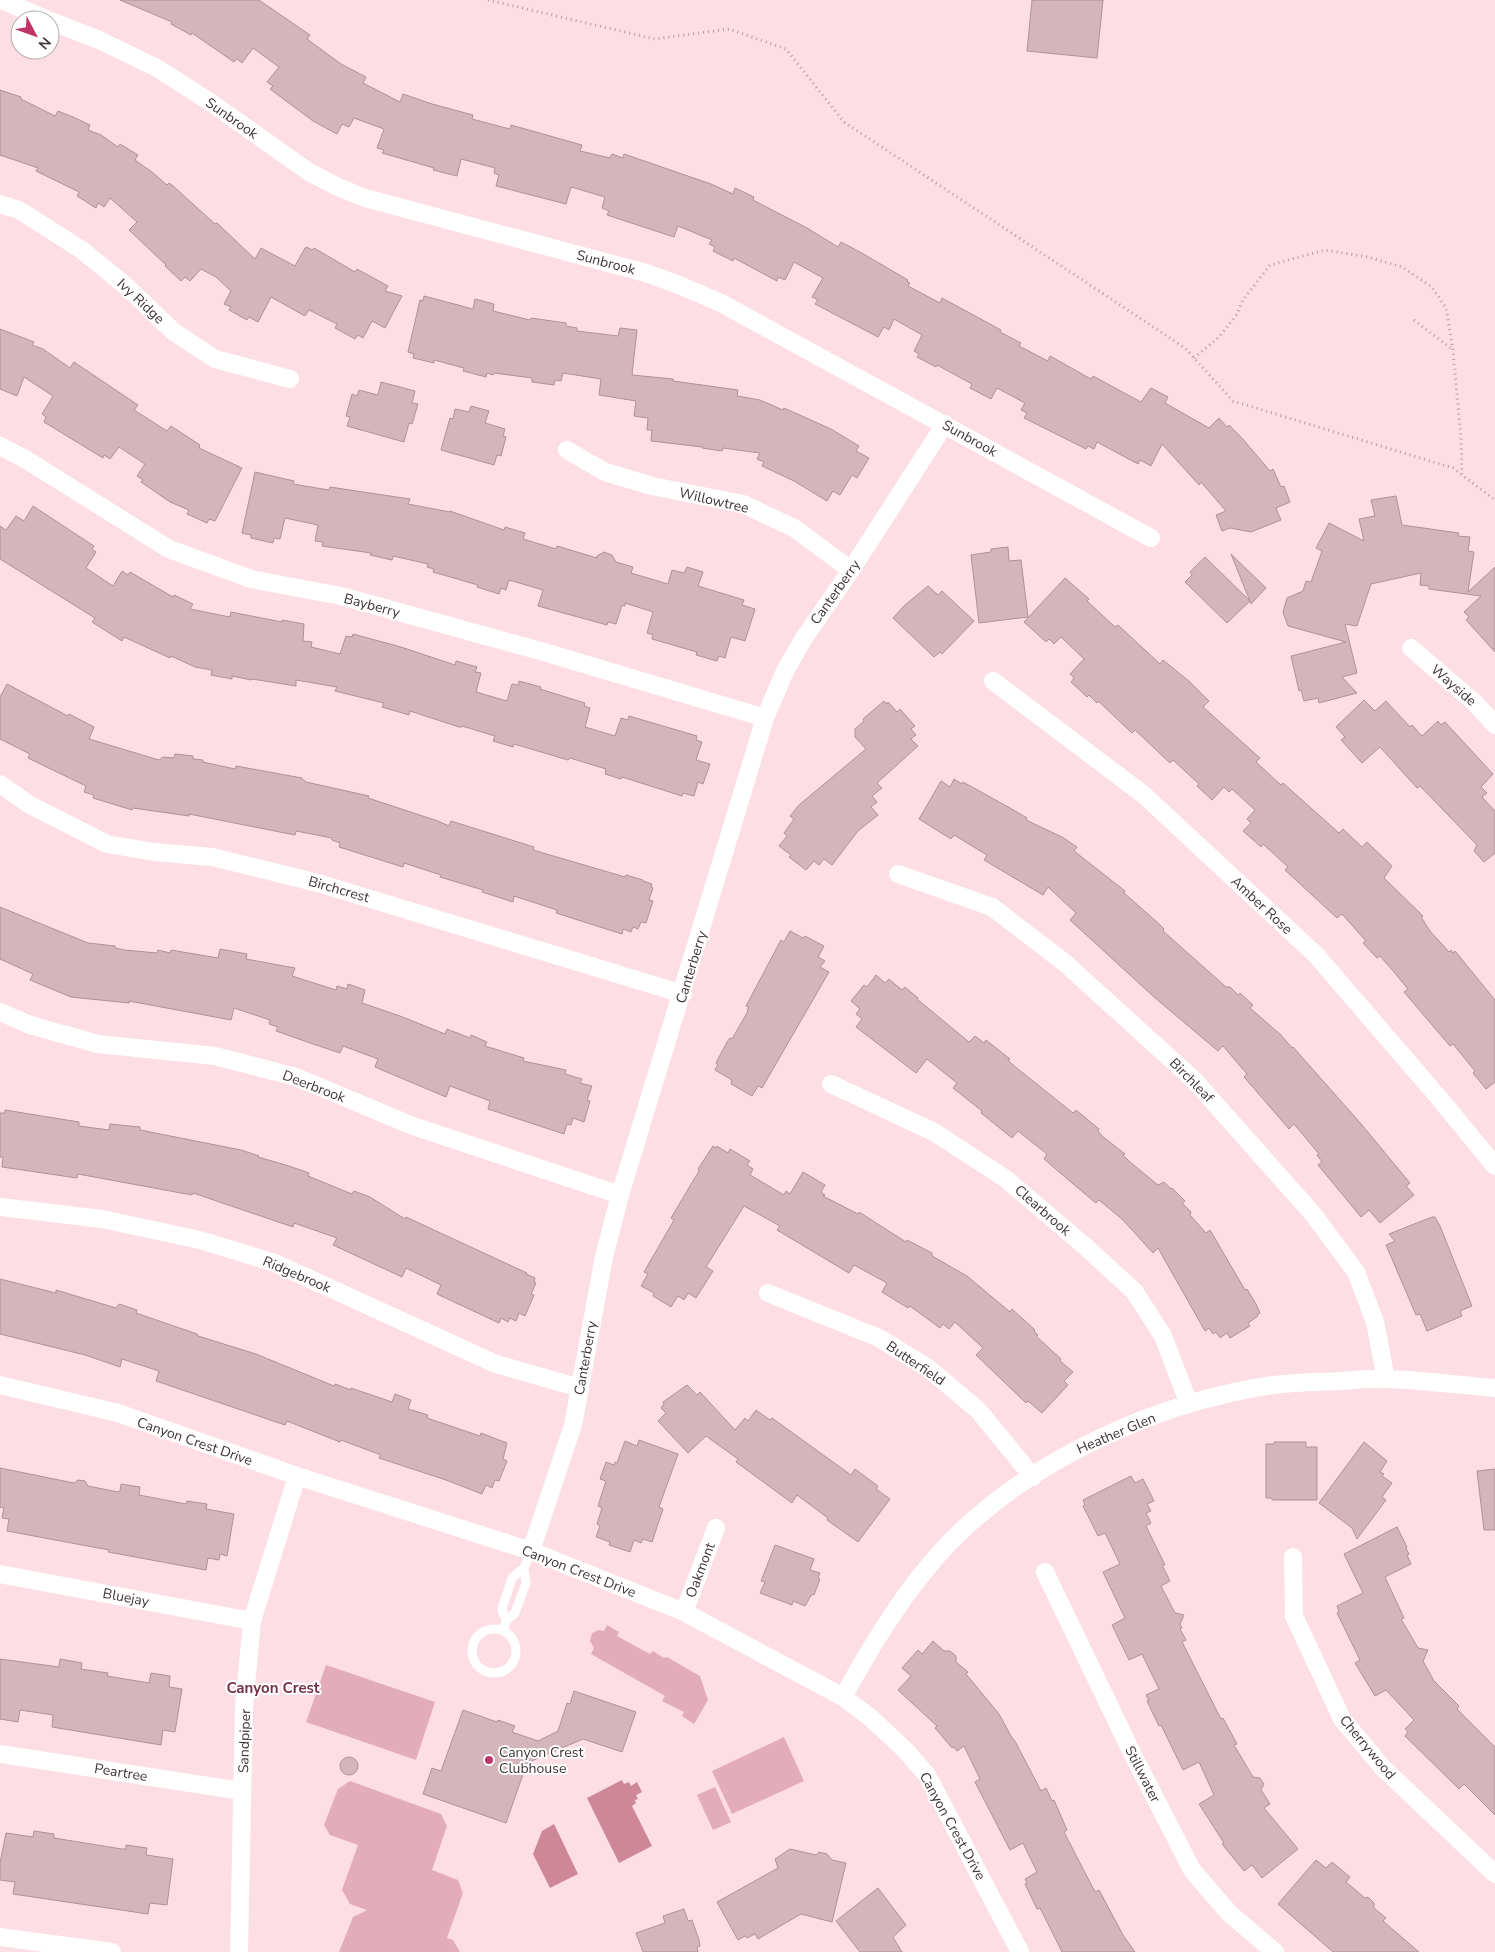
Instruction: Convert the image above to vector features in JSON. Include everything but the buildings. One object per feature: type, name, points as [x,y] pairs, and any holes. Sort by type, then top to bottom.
[{"type":"street","name":"Sunbrook","points":[[2,0],[26,10]]},
{"type":"street","name":"Sunbrook","points":[[60,24],[97,39],[157,68],[210,102],[309,172],[338,187],[365,198],[646,273],[721,303],[1151,538]]},
{"type":"street","name":"Ivy Ridge","points":[[0,204],[19,210],[82,250],[127,287],[174,332],[215,359],[290,379]]},
{"type":"street","name":"Canterberry","points":[[530,1551],[573,1426],[604,1257],[620,1195],[683,994],[765,718],[785,671],[804,638],[851,570],[945,424]]},
{"type":"street","name":"Bayberry","points":[[0,446],[25,459],[169,549],[242,576],[350,598],[544,652],[765,718]]},
{"type":"street","name":"Willowtree","points":[[568,450],[604,472],[652,486],[743,504],[794,528],[851,570]]},
{"type":"street","name":"Wayside","points":[[1411,648],[1476,703],[1495,725]]},
{"type":"street","name":"Amber Rose","points":[[993,681],[1144,795],[1316,955],[1495,1166]]},
{"type":"street","name":"Birchcrest","points":[[0,784],[30,805],[107,844],[154,852],[212,857],[318,883],[683,994]]},
{"type":"street","name":"Birchleaf","points":[[898,874],[992,907],[1065,963],[1194,1080],[1313,1214],[1356,1272],[1376,1322],[1386,1379]]},
{"type":"street","name":"Deerbrook","points":[[0,1012],[30,1025],[98,1044],[215,1056],[296,1077],[413,1126],[620,1195]]},
{"type":"street","name":"Clearbrook","points":[[830,1084],[934,1132],[1006,1179],[1094,1254],[1134,1291],[1158,1328],[1163,1336],[1189,1404]]},
{"type":"street","name":"Ridgebrook","points":[[0,1206],[102,1219],[200,1240],[275,1263],[496,1364],[580,1388]]},
{"type":"street","name":"Butterfield","points":[[768,1293],[879,1338],[928,1368],[978,1410],[1033,1477]]},
{"type":"street","name":"Heather Glen","points":[[843,1697],[873,1644],[916,1583],[949,1544],[984,1510],[1077,1449],[1115,1432],[1189,1404],[1275,1384],[1386,1379],[1495,1388]]},
{"type":"street","name":"Canyon Crest Drive","points":[[0,1385],[118,1414],[297,1476],[530,1551],[684,1612],[843,1697],[871,1718],[905,1750],[927,1775],[1020,1952]]},
{"type":"street","name":"Sandpiper","points":[[239,1952],[244,1706],[252,1621],[297,1476]]},
{"type":"street","name":"Oakmont","points":[[684,1612],[716,1528]]},
{"type":"street","name":"Cherrywood","points":[[1294,1557],[1294,1616],[1342,1718],[1382,1767],[1495,1874]]},
{"type":"street","name":"Stillwater","points":[[1045,1572],[1126,1742],[1192,1870],[1230,1914],[1275,1952]]},
{"type":"street","name":"Bluejay","points":[[0,1574],[252,1621]]},
{"type":"street","name":"Peartree","points":[[0,1754],[242,1791]]},
{"type":"street","points":[[0,1937],[112,1952]]},
{"type":"lane","points":[[524,1568],[512,1578],[502,1609],[504,1625],[516,1647],[513,1662],[502,1672],[486,1672],[474,1663],[471,1649],[473,1642],[482,1631],[504,1625],[515,1613],[526,1583],[524,1568],[530,1551]]},
{"type":"path","points":[[488,0],[655,39],[729,29],[786,48],[844,122],[1185,348],[1233,401],[1453,468],[1495,500]]},
{"type":"path","points":[[1194,358],[1219,337],[1237,314],[1243,300],[1270,265],[1325,250],[1368,257],[1402,267],[1432,287],[1446,308],[1453,350],[1461,438],[1462,475]]},
{"type":"path","points":[[1414,320],[1453,350]]},
{"type":"shaded area","points":[[607,1625],[619,1632],[617,1636],[650,1654],[653,1651],[664,1658],[667,1657],[700,1676],[708,1700],[694,1724],[682,1716],[684,1712],[662,1701],[665,1696],[591,1654],[594,1648],[590,1641],[592,1633],[599,1630],[604,1631]]},
{"type":"shaded area","points":[[326,1665],[435,1702],[416,1760],[306,1722]]},
{"type":"shaded area","points":[[784,1737],[804,1781],[732,1814],[712,1771]]},
{"type":"shaded area","points":[[622,1780],[624,1784],[629,1782],[631,1786],[637,1782],[642,1792],[636,1795],[638,1799],[635,1800],[636,1803],[632,1806],[652,1846],[619,1863],[587,1798]]},
{"type":"shaded area","points":[[350,1781],[441,1814],[447,1826],[432,1870],[458,1880],[463,1893],[447,1938],[453,1940],[460,1952],[339,1952],[353,1917],[367,1910],[350,1904],[342,1890],[358,1845],[330,1835],[324,1825],[338,1789]]},
{"type":"shaded area","points":[[715,1787],[731,1822],[713,1830],[697,1795]]},
{"type":"shaded area","points":[[554,1824],[578,1874],[550,1888],[533,1854],[542,1831]]},
{"type":"place","name":"Canyon Crest Clubhouse","points":[[489,1760]]},
{"type":"district","name":"Canyon Crest","points":[[273,1688]]}]
